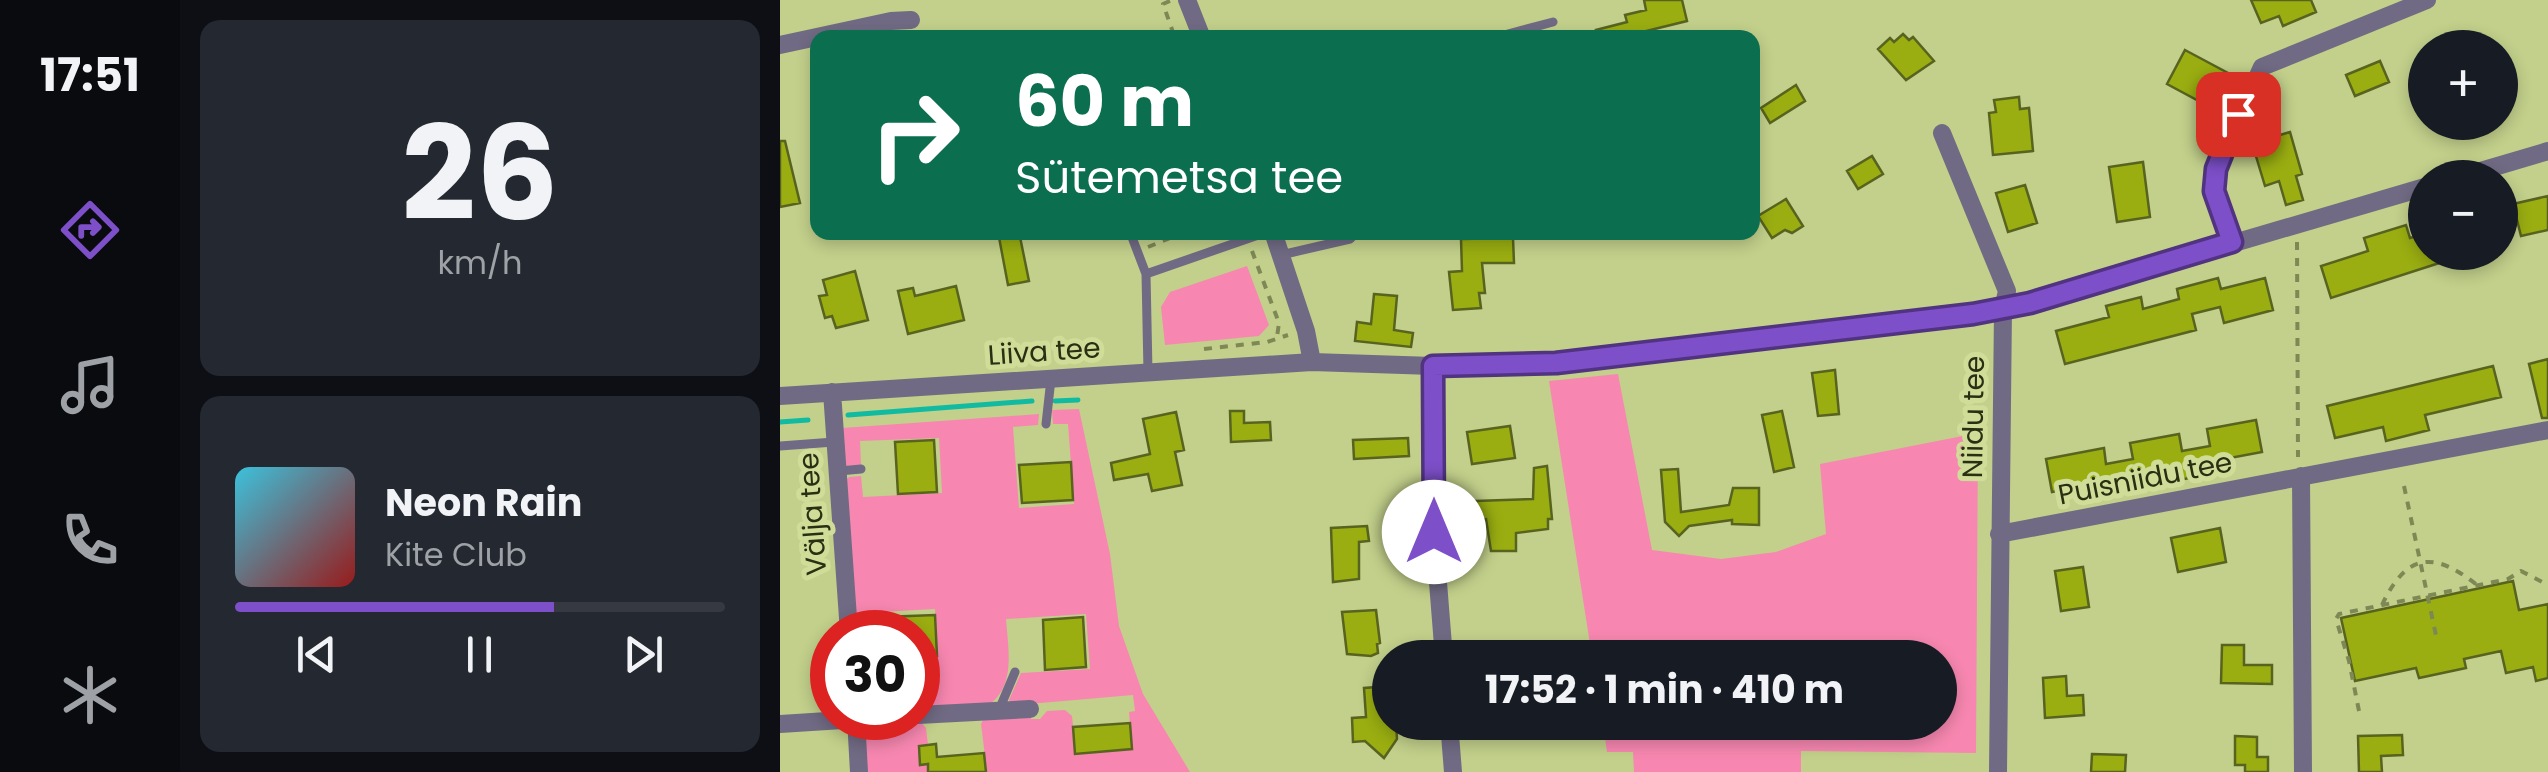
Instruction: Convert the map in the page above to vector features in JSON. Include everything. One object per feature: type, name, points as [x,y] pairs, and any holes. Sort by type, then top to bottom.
[{"type":"street","points":[[1187,0],[1199,30]]},
{"type":"street","points":[[2232,242],[2214,191],[2216,169],[2262,68],[2427,0]]},
{"type":"street","points":[[854,30],[911,20]]},
{"type":"street","points":[[780,46],[810,40]]},
{"type":"street","name":"Niidu tee","points":[[1942,133],[2007,292],[2003,309],[1998,772]]},
{"type":"street","points":[[2517,160],[2548,151]]},
{"type":"street","name":"Liiva tee","points":[[781,391],[832,392],[1312,362],[1433,366],[1573,361],[2003,309],[2408,192]]},
{"type":"street","points":[[1274,240],[1306,331],[1312,362]]},
{"type":"street","points":[[1433,366],[1434,532],[1443,640]]},
{"type":"street","name":"Välja tee","points":[[832,392],[847,610]]},
{"type":"street","name":"Puisniidu tee","points":[[1999,534],[2548,430]]},
{"type":"street","points":[[2301,476],[2303,772]]},
{"type":"street","points":[[940,714],[1030,709]]},
{"type":"street","points":[[780,724],[810,722]]},
{"type":"street","points":[[857,740],[859,772]]},
{"type":"street","points":[[1450,740],[1452,772]]},
{"type":"lane","points":[[1523,30],[1553,22]]},
{"type":"lane","points":[[1133,240],[1146,274],[1148,372]]},
{"type":"lane","points":[[1146,274],[1248,240]]},
{"type":"lane","points":[[1281,255],[1342,240]]},
{"type":"lane","points":[[1046,424],[1051,379]]},
{"type":"lane","points":[[780,446],[834,442]]},
{"type":"lane","points":[[836,471],[861,469]]},
{"type":"lane","points":[[999,710],[1015,672]]},
{"type":"path","points":[[1172,30],[1163,4],[1175,0]]},
{"type":"path","points":[[2297,238],[2301,476]]},
{"type":"path","points":[[1137,251],[1165,240]]},
{"type":"path","points":[[1248,240],[1279,323],[1277,339]]},
{"type":"path","points":[[2404,486],[2437,640]]},
{"type":"path","points":[[2382,604],[2391,586],[2407,568],[2420,561],[2436,561],[2456,568],[2477,585]]},
{"type":"path","points":[[2360,712],[2336,619],[2339,614],[2508,578],[2520,572],[2548,585]]},
{"type":"shaded area","points":[[1247,266],[1269,325],[1259,336],[1165,345],[1161,307],[1170,292]]},
{"type":"shaded area","points":[[1618,374],[1652,550],[1721,559],[1776,552],[1826,534],[1820,464],[1978,433],[1976,753],[1801,751],[1801,772],[1634,772],[1633,752],[1607,752],[1605,740],[1957,740],[1957,640],[1589,640],[1549,381]]},
{"type":"shaded area","points":[[1079,409],[1110,554],[1119,626],[1143,694],[1190,772],[987,772],[981,724],[984,718],[1031,714],[1031,719],[1040,719],[1047,711],[1065,710],[1072,716],[1076,753],[1132,749],[1129,712],[1135,711],[1133,695],[1029,704],[1009,700],[1021,673],[1090,669],[1086,614],[1006,619],[1007,676],[998,696],[990,704],[940,706],[940,610],[854,610],[845,481],[861,476],[863,497],[942,493],[939,438],[860,441],[861,465],[846,466],[842,428],[1039,414],[1038,425],[1013,427],[1019,508],[1074,504],[1068,424],[1053,424],[1052,410]]},
{"type":"shaded area","points":[[862,740],[927,740],[928,745],[919,747],[920,764],[928,764],[928,772],[864,772]]},
{"type":"building","points":[[1644,0],[1682,0],[1687,21],[1650,30],[1596,30],[1627,22],[1625,15],[1646,10]]},
{"type":"building","points":[[2251,0],[2311,0],[2316,12],[2283,26],[2279,16],[2261,23]]},
{"type":"building","points":[[1903,34],[1909,40],[1913,37],[1934,61],[1906,80],[1878,49],[1890,38],[1894,42]]},
{"type":"building","points":[[2185,50],[2228,73],[2210,107],[2167,84]]},
{"type":"building","points":[[2380,61],[2389,82],[2355,96],[2346,75]]},
{"type":"building","points":[[1796,85],[1805,101],[1770,123],[1761,108]]},
{"type":"building","points":[[2019,97],[2020,109],[2029,108],[2033,151],[1993,155],[1989,113],[1996,112],[1994,100]]},
{"type":"building","points":[[2290,132],[2302,174],[2296,176],[2303,200],[2286,205],[2279,181],[2265,186],[2252,143]]},
{"type":"building","points":[[780,141],[785,141],[800,203],[780,207]]},
{"type":"building","points":[[1872,156],[1883,174],[1858,189],[1847,171]]},
{"type":"building","points":[[2143,162],[2150,217],[2117,222],[2109,167]]},
{"type":"building","points":[[2025,185],[2037,223],[2008,232],[1996,193]]},
{"type":"building","points":[[2548,196],[2548,230],[2521,236],[2518,203]]},
{"type":"building","points":[[1786,199],[1803,226],[1772,238],[1760,215]]},
{"type":"building","points":[[2406,225],[2408,270],[2418,270],[2331,298],[2321,266],[2368,251],[2364,238]]},
{"type":"building","points":[[1000,240],[1021,240],[1029,281],[1008,285]]},
{"type":"building","points":[[1461,240],[1513,240],[1514,263],[1482,263],[1485,293],[1479,293],[1481,308],[1453,310],[1449,272],[1462,271]]},
{"type":"building","points":[[855,271],[868,320],[836,328],[832,316],[825,318],[819,296],[827,295],[823,280]]},
{"type":"building","points":[[2218,278],[2221,289],[2265,278],[2273,310],[2224,323],[2220,307],[2192,314],[2196,330],[2065,364],[2056,331],[2109,317],[2106,306],[2141,297],[2143,309],[2179,299],[2177,289]]},
{"type":"building","points":[[956,286],[964,320],[908,334],[898,291],[913,288],[915,296]]},
{"type":"building","points":[[1374,294],[1397,296],[1394,330],[1413,333],[1411,347],[1355,341],[1357,322],[1371,324]]},
{"type":"building","points":[[2548,359],[2548,418],[2542,418],[2529,364]]},
{"type":"building","points":[[2493,366],[2501,397],[2425,415],[2429,430],[2386,441],[2383,427],[2335,438],[2327,406]]},
{"type":"building","points":[[1835,370],[1839,414],[1818,416],[1812,373]]},
{"type":"building","points":[[1230,411],[1244,411],[1244,423],[1270,422],[1271,440],[1231,442]]},
{"type":"building","points":[[1782,411],[1794,467],[1774,472],[1762,415]]},
{"type":"building","points":[[1176,412],[1184,450],[1175,452],[1182,485],[1152,491],[1148,474],[1114,480],[1111,463],[1150,454],[1143,419]]},
{"type":"building","points":[[2256,420],[2262,452],[2219,460],[2221,472],[2179,480],[2177,469],[2140,476],[2142,487],[2106,493],[2104,482],[2052,492],[2046,459],[2104,448],[2106,464],[2133,459],[2130,443],[2179,434],[2182,451],[2210,446],[2207,429]]},
{"type":"building","points":[[1510,426],[1515,458],[1472,464],[1467,432]]},
{"type":"building","points":[[1408,438],[1409,456],[1354,459],[1353,440]]},
{"type":"building","points":[[934,440],[937,492],[898,494],[895,442]]},
{"type":"building","points":[[1071,462],[1073,500],[1022,503],[1019,465]]},
{"type":"building","points":[[1547,466],[1552,519],[1548,519],[1548,529],[1516,533],[1516,551],[1491,551],[1486,519],[1476,520],[1476,501],[1533,499],[1534,468]]},
{"type":"building","points":[[1678,469],[1681,512],[1729,505],[1733,488],[1759,488],[1759,525],[1732,524],[1732,520],[1689,526],[1679,536],[1665,522],[1661,470]]},
{"type":"building","points":[[1367,526],[1369,541],[1359,542],[1359,579],[1333,582],[1331,528]]},
{"type":"building","points":[[2220,528],[2226,562],[2178,572],[2171,538]]},
{"type":"building","points":[[2083,567],[2089,607],[2061,611],[2055,571]]},
{"type":"building","points":[[2513,581],[2519,610],[2548,604],[2548,678],[2536,681],[2533,667],[2506,673],[2501,651],[2464,659],[2466,668],[2419,678],[2416,668],[2355,681],[2341,618]]},
{"type":"building","points":[[1376,610],[1380,640],[1372,640],[1372,656],[1347,654],[1342,612]]},
{"type":"building","points":[[1083,617],[1086,667],[1045,670],[1043,620]]},
{"type":"building","points":[[2222,645],[2244,645],[2244,665],[2272,665],[2272,684],[2221,683]]},
{"type":"building","points":[[2066,676],[2067,696],[2083,695],[2084,715],[2045,718],[2043,678]]},
{"type":"building","points":[[1372,687],[1372,740],[1396,740],[1384,758],[1365,741],[1353,742],[1352,718],[1366,717],[1364,688]]},
{"type":"building","points":[[1130,723],[1132,749],[1075,754],[1073,727]]},
{"type":"building","points":[[2402,735],[2403,755],[2381,756],[2382,772],[2359,772],[2358,736]]},
{"type":"building","points":[[2235,736],[2257,737],[2257,757],[2268,757],[2268,772],[2245,772],[2245,765],[2235,765]]},
{"type":"building","points":[[936,744],[937,757],[984,753],[986,772],[928,772],[928,764],[920,765],[919,746]]},
{"type":"building","points":[[2092,754],[2126,755],[2125,772],[2091,772]]},
{"type":"waterway","points":[[1055,401],[1078,400]]},
{"type":"waterway","points":[[848,415],[1032,401]]},
{"type":"waterway","points":[[780,422],[808,420]]},
{"type":"route","points":[[1434,532],[1433,366],[1556,363],[1973,314],[2030,303],[2232,242],[2214,191],[2216,169],[2238,114]]}]
